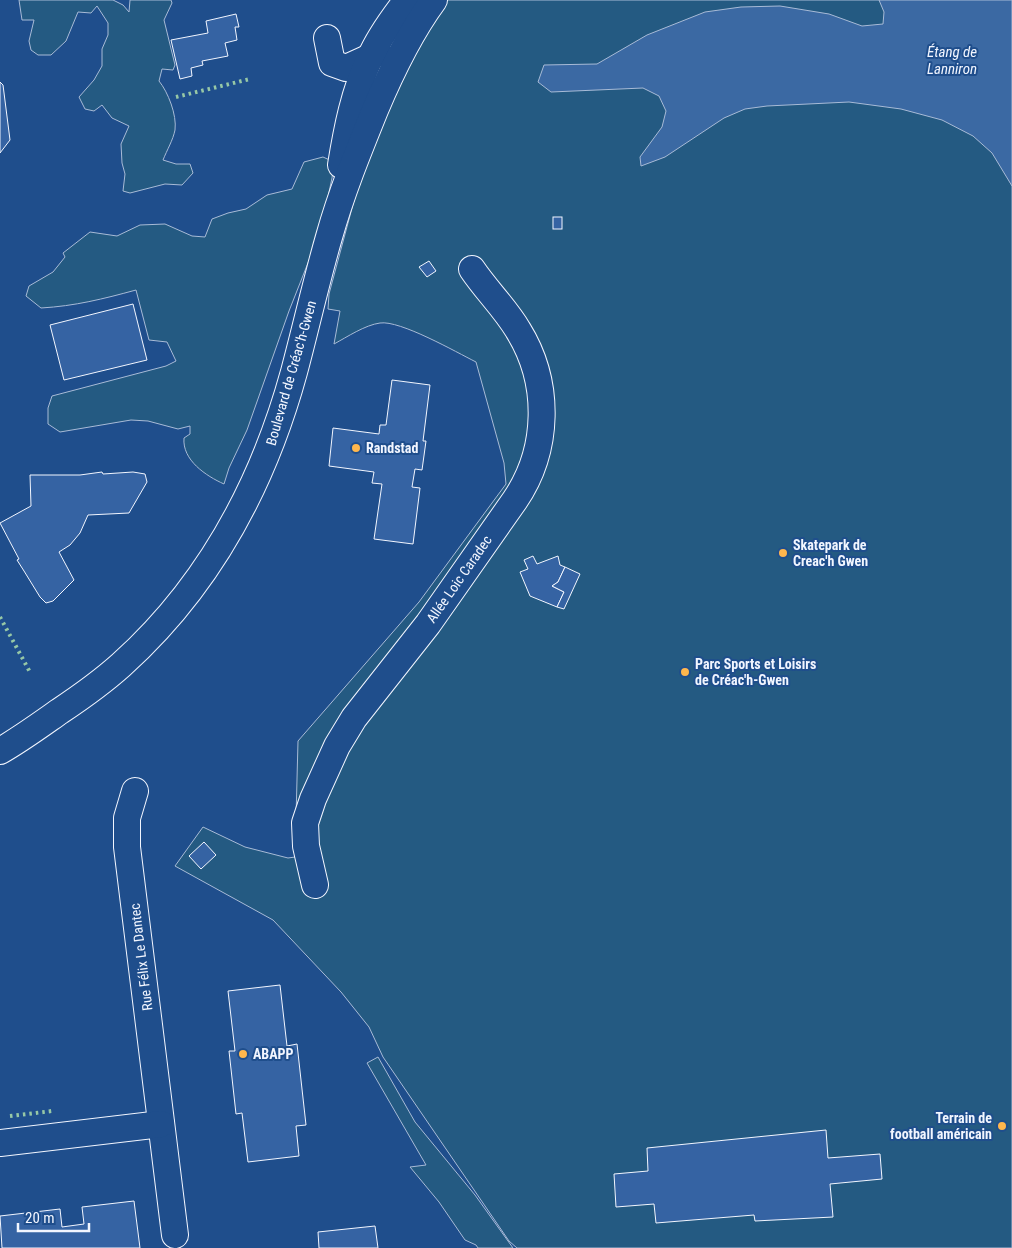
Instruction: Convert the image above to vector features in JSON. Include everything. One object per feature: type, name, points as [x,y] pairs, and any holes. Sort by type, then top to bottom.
[{"type":"street","name":"Boulevard de Créac'h-Gwen","points":[[330,235],[350,116],[370,58],[389,25],[407,0]]},
{"type":"street","name":"Boulevard de Créac'h-Gwen","points":[[0,750],[19,740],[121,666],[176,608],[203,572],[234,524],[269,450],[294,371],[330,235],[370,122],[409,38],[434,0]]},
{"type":"street","points":[[370,22],[370,122]]},
{"type":"street","points":[[327,38],[332,63],[346,68],[409,38]]},
{"type":"street","name":"Allée Loic Caradec","points":[[316,885],[306,846],[305,823],[313,799],[337,746],[354,718],[428,624],[515,500],[528,480],[534,465],[542,415],[541,392],[533,362],[518,330],[472,269]]},
{"type":"street","name":"Boulevard de Créac'h-Gwen","points":[[0,733],[66,707]]},
{"type":"street","name":"Rue Félix Le Dantec","points":[[135,791],[127,818],[127,847],[173,1225]]},
{"type":"street","points":[[0,1143],[161,1124]]},
{"type":"shaded area","points":[[19,0],[113,0],[123,5],[129,12],[130,0],[171,0],[172,3],[164,20],[175,65],[173,70],[162,69],[159,81],[166,91],[171,104],[175,118],[175,130],[163,160],[176,164],[190,164],[193,173],[182,185],[165,184],[130,193],[123,191],[125,174],[122,163],[121,144],[129,126],[112,118],[102,105],[94,111],[85,109],[79,97],[94,80],[102,66],[102,49],[108,35],[108,23],[97,6],[91,13],[78,12],[66,41],[51,55],[38,55],[31,50],[29,41],[34,20],[22,20]]},
{"type":"shaded area","name":"Parc Sports et Loisirs de Créac'h-Gwen","points":[[441,0],[1012,0],[1012,1248],[517,1248],[509,1241],[383,1057],[369,1027],[341,992],[273,920],[175,866],[203,827],[245,847],[288,858],[295,857],[298,741],[419,602],[506,484],[504,463],[476,362],[414,331],[389,323],[368,326],[334,344],[340,311],[328,309],[329,294],[363,167],[380,120]]},
{"type":"shaded area","points":[[323,157],[334,162],[321,230],[289,311],[247,430],[229,468],[224,484],[203,472],[191,460],[184,446],[184,438],[190,434],[190,426],[178,429],[148,421],[131,420],[60,432],[48,424],[48,408],[52,396],[166,366],[176,361],[167,342],[149,340],[136,290],[89,302],[41,308],[26,296],[29,286],[53,272],[65,257],[63,253],[90,232],[117,236],[140,225],[165,224],[192,236],[205,237],[212,219],[246,209],[267,195],[292,189],[304,162]]},
{"type":"shaded area","points":[[378,1057],[415,1122],[475,1195],[513,1248],[478,1248],[476,1245],[465,1240],[439,1202],[410,1167],[426,1165],[367,1063]]},
{"type":"water","name":"Étang de Lanniron","points":[[879,0],[1012,0],[1012,186],[992,153],[973,136],[942,120],[901,109],[849,102],[767,106],[745,109],[724,118],[665,157],[641,166],[640,157],[662,127],[666,111],[659,96],[643,88],[551,92],[538,82],[544,65],[597,64],[647,35],[705,12],[741,7],[780,6],[829,14],[862,26],[883,24],[884,12]]},
{"type":"building","points":[[236,14],[239,27],[235,27],[237,40],[225,43],[228,56],[202,61],[203,65],[191,68],[192,76],[180,79],[171,40],[208,33],[206,21]]},
{"type":"building","points":[[0,82],[3,85],[10,140],[0,153]]},
{"type":"building","points":[[553,217],[562,217],[562,229],[553,229]]},
{"type":"building","points":[[429,261],[436,271],[427,277],[419,267]]},
{"type":"building","points":[[133,304],[147,360],[64,380],[50,325]]},
{"type":"building","points":[[392,380],[430,385],[423,441],[426,441],[422,470],[415,469],[412,487],[420,488],[413,544],[374,539],[382,484],[372,483],[374,472],[329,466],[333,428],[379,434],[380,425],[386,425]]},
{"type":"building","points":[[102,472],[103,474],[133,472],[145,474],[147,482],[129,513],[88,515],[80,533],[70,545],[59,552],[74,580],[53,601],[46,603],[40,597],[17,560],[19,559],[0,523],[31,506],[30,475],[80,475]]},
{"type":"building","points":[[533,556],[537,564],[558,556],[560,565],[565,567],[558,582],[552,586],[564,592],[557,607],[530,596],[520,572],[528,569],[524,560]]},
{"type":"building","points":[[565,567],[580,574],[564,609],[557,607],[564,592],[552,586],[558,582]]},
{"type":"building","points":[[204,842],[216,855],[201,869],[189,856]]},
{"type":"building","points":[[280,985],[287,1046],[297,1044],[306,1125],[296,1126],[299,1156],[248,1162],[242,1113],[236,1114],[229,1051],[235,1051],[228,991]]},
{"type":"building","points":[[826,1130],[828,1158],[880,1154],[882,1179],[830,1184],[833,1217],[755,1221],[754,1215],[656,1223],[654,1204],[616,1207],[614,1174],[648,1171],[647,1148]]},
{"type":"building","points":[[134,1201],[140,1248],[2,1248],[0,1216],[60,1209],[62,1227],[84,1224],[82,1207]]},
{"type":"building","points":[[375,1226],[378,1248],[319,1248],[318,1232]]},
{"type":"hedge","points":[[176,97],[250,79]]},
{"type":"hedge","points":[[0,617],[31,674]]},
{"type":"hedge","points":[[10,1116],[52,1111]]},
{"type":"place","name":"Randstad","points":[[356,448]]},
{"type":"place","name":"Skatepark de Creac'h Gwen","points":[[783,553]]},
{"type":"place","name":"Parc Sports et Loisirs de Créac'h-Gwen","points":[[685,672]]},
{"type":"place","name":"ABAPP","points":[[243,1054]]},
{"type":"place","name":"Terrain de football américain","points":[[1002,1126]]}]
